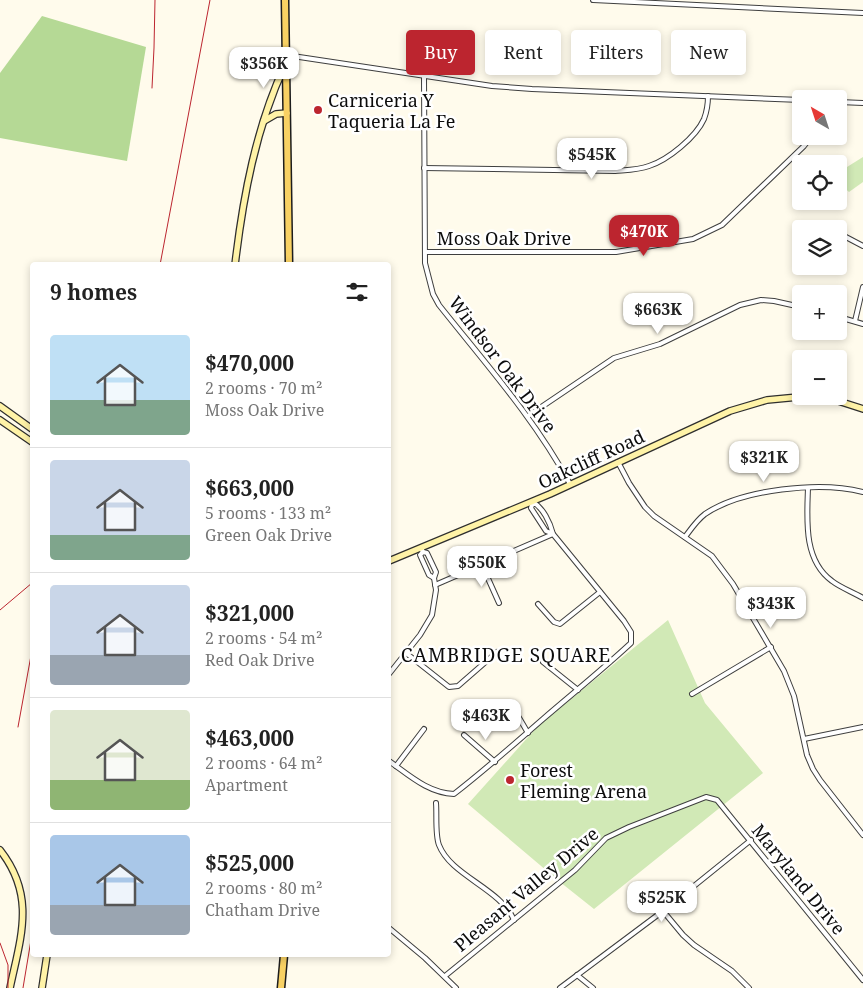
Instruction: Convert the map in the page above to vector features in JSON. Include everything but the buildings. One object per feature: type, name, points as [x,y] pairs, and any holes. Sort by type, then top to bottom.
[{"type":"main road","points":[[286,0],[288,262]]},
{"type":"main road","points":[[235,262],[250,172],[275,87],[285,65]]},
{"type":"main road","points":[[264,121],[276,114],[287,113]]},
{"type":"main road","name":"Oakcliff Road","points":[[391,559],[422,550],[533,502],[730,411],[767,400],[792,398]]},
{"type":"main road","name":"Oakcliff Road","points":[[847,404],[863,409]]},
{"type":"main road","points":[[0,406],[30,428]]},
{"type":"main road","points":[[0,420],[30,441]]},
{"type":"main road","points":[[0,850],[12,867],[22,896],[24,916],[10,988]]},
{"type":"main road","points":[[42,988],[47,957]]},
{"type":"main road","points":[[281,988],[284,957]]},
{"type":"street","points":[[593,0],[863,13]]},
{"type":"street","points":[[285,55],[492,86],[792,100]]},
{"type":"street","name":"Windsor Oak Drive","points":[[424,76],[425,263],[433,294],[528,416],[557,459],[570,484]]},
{"type":"street","points":[[424,168],[615,171],[636,170],[652,166],[682,145],[703,121],[707,110],[708,96]]},
{"type":"street","points":[[848,102],[863,103]]},
{"type":"street","name":"Moss Oak Drive","points":[[425,252],[616,252],[693,239],[722,225],[805,145]]},
{"type":"street","points":[[847,238],[863,246]]},
{"type":"street","points":[[855,321],[863,287]]},
{"type":"street","points":[[528,416],[614,358],[668,341],[740,305],[760,300],[774,300],[792,305]]},
{"type":"street","points":[[847,319],[863,324]]},
{"type":"street","points":[[618,462],[628,483],[645,507],[712,556],[733,584],[784,671],[794,696],[807,755],[820,780],[863,835]]},
{"type":"street","points":[[685,537],[705,514],[735,499],[763,492],[808,488],[843,488],[863,492]]},
{"type":"street","points":[[808,488],[808,532],[810,548],[815,559],[827,577],[833,582],[863,598]]},
{"type":"street","points":[[391,762],[418,783],[443,794],[454,794],[495,762],[631,643],[631,632],[624,621],[553,534],[551,525],[543,512],[533,502],[531,508],[546,531],[553,534]]},
{"type":"street","points":[[435,585],[553,534]]},
{"type":"street","points":[[391,672],[432,616],[436,590],[434,578],[436,572],[427,553],[422,550],[420,555],[429,575],[434,578]]},
{"type":"street","points":[[482,565],[498,603]]},
{"type":"street","points":[[538,604],[554,622],[560,624],[600,592]]},
{"type":"street","points":[[692,694],[771,647]]},
{"type":"street","points":[[406,653],[448,687],[458,686],[497,652]]},
{"type":"street","points":[[543,662],[578,690]]},
{"type":"street","points":[[511,704],[528,733]]},
{"type":"street","points":[[804,739],[863,727]]},
{"type":"street","points":[[396,766],[424,728]]},
{"type":"street","points":[[464,734],[495,762]]},
{"type":"street","name":"Pleasant Valley Drive","points":[[445,976],[575,870],[606,838],[685,805],[706,797],[712,797]]},
{"type":"street","name":"Maryland Drive","points":[[712,797],[717,800],[751,840],[863,980]]},
{"type":"street","points":[[436,803],[438,844],[442,852],[454,865],[493,895],[506,908],[514,920]]},
{"type":"street","points":[[560,988],[663,911],[751,840]]},
{"type":"street","points":[[663,911],[694,945],[732,971],[749,988]]},
{"type":"street","points":[[391,930],[445,976],[456,988]]},
{"type":"street","points":[[577,975],[593,988]]},
{"type":"green space","points":[[42,16],[146,47],[127,161],[0,138],[0,73]]},
{"type":"green space","points":[[863,157],[863,182],[849,192],[847,190],[847,167]]},
{"type":"green space","points":[[668,620],[705,703],[763,773],[594,909],[468,804],[538,726]]},
{"type":"railway","points":[[152,88],[155,0]]},
{"type":"railway","points":[[161,262],[210,0]]},
{"type":"railway","points":[[0,610],[30,585]]},
{"type":"railway","points":[[18,727],[30,661]]},
{"type":"railway","points":[[0,943],[8,965],[8,988]]},
{"type":"railway","points":[[23,988],[30,946]]},
{"type":"place","name":"Carniceria Y Taqueria La Fe","points":[[318,110]]},
{"type":"place","name":"Forest Fleming Arena","points":[[510,780]]},
{"type":"district","name":"CAMBRIDGE SQUARE","points":[[506,655]]}]
